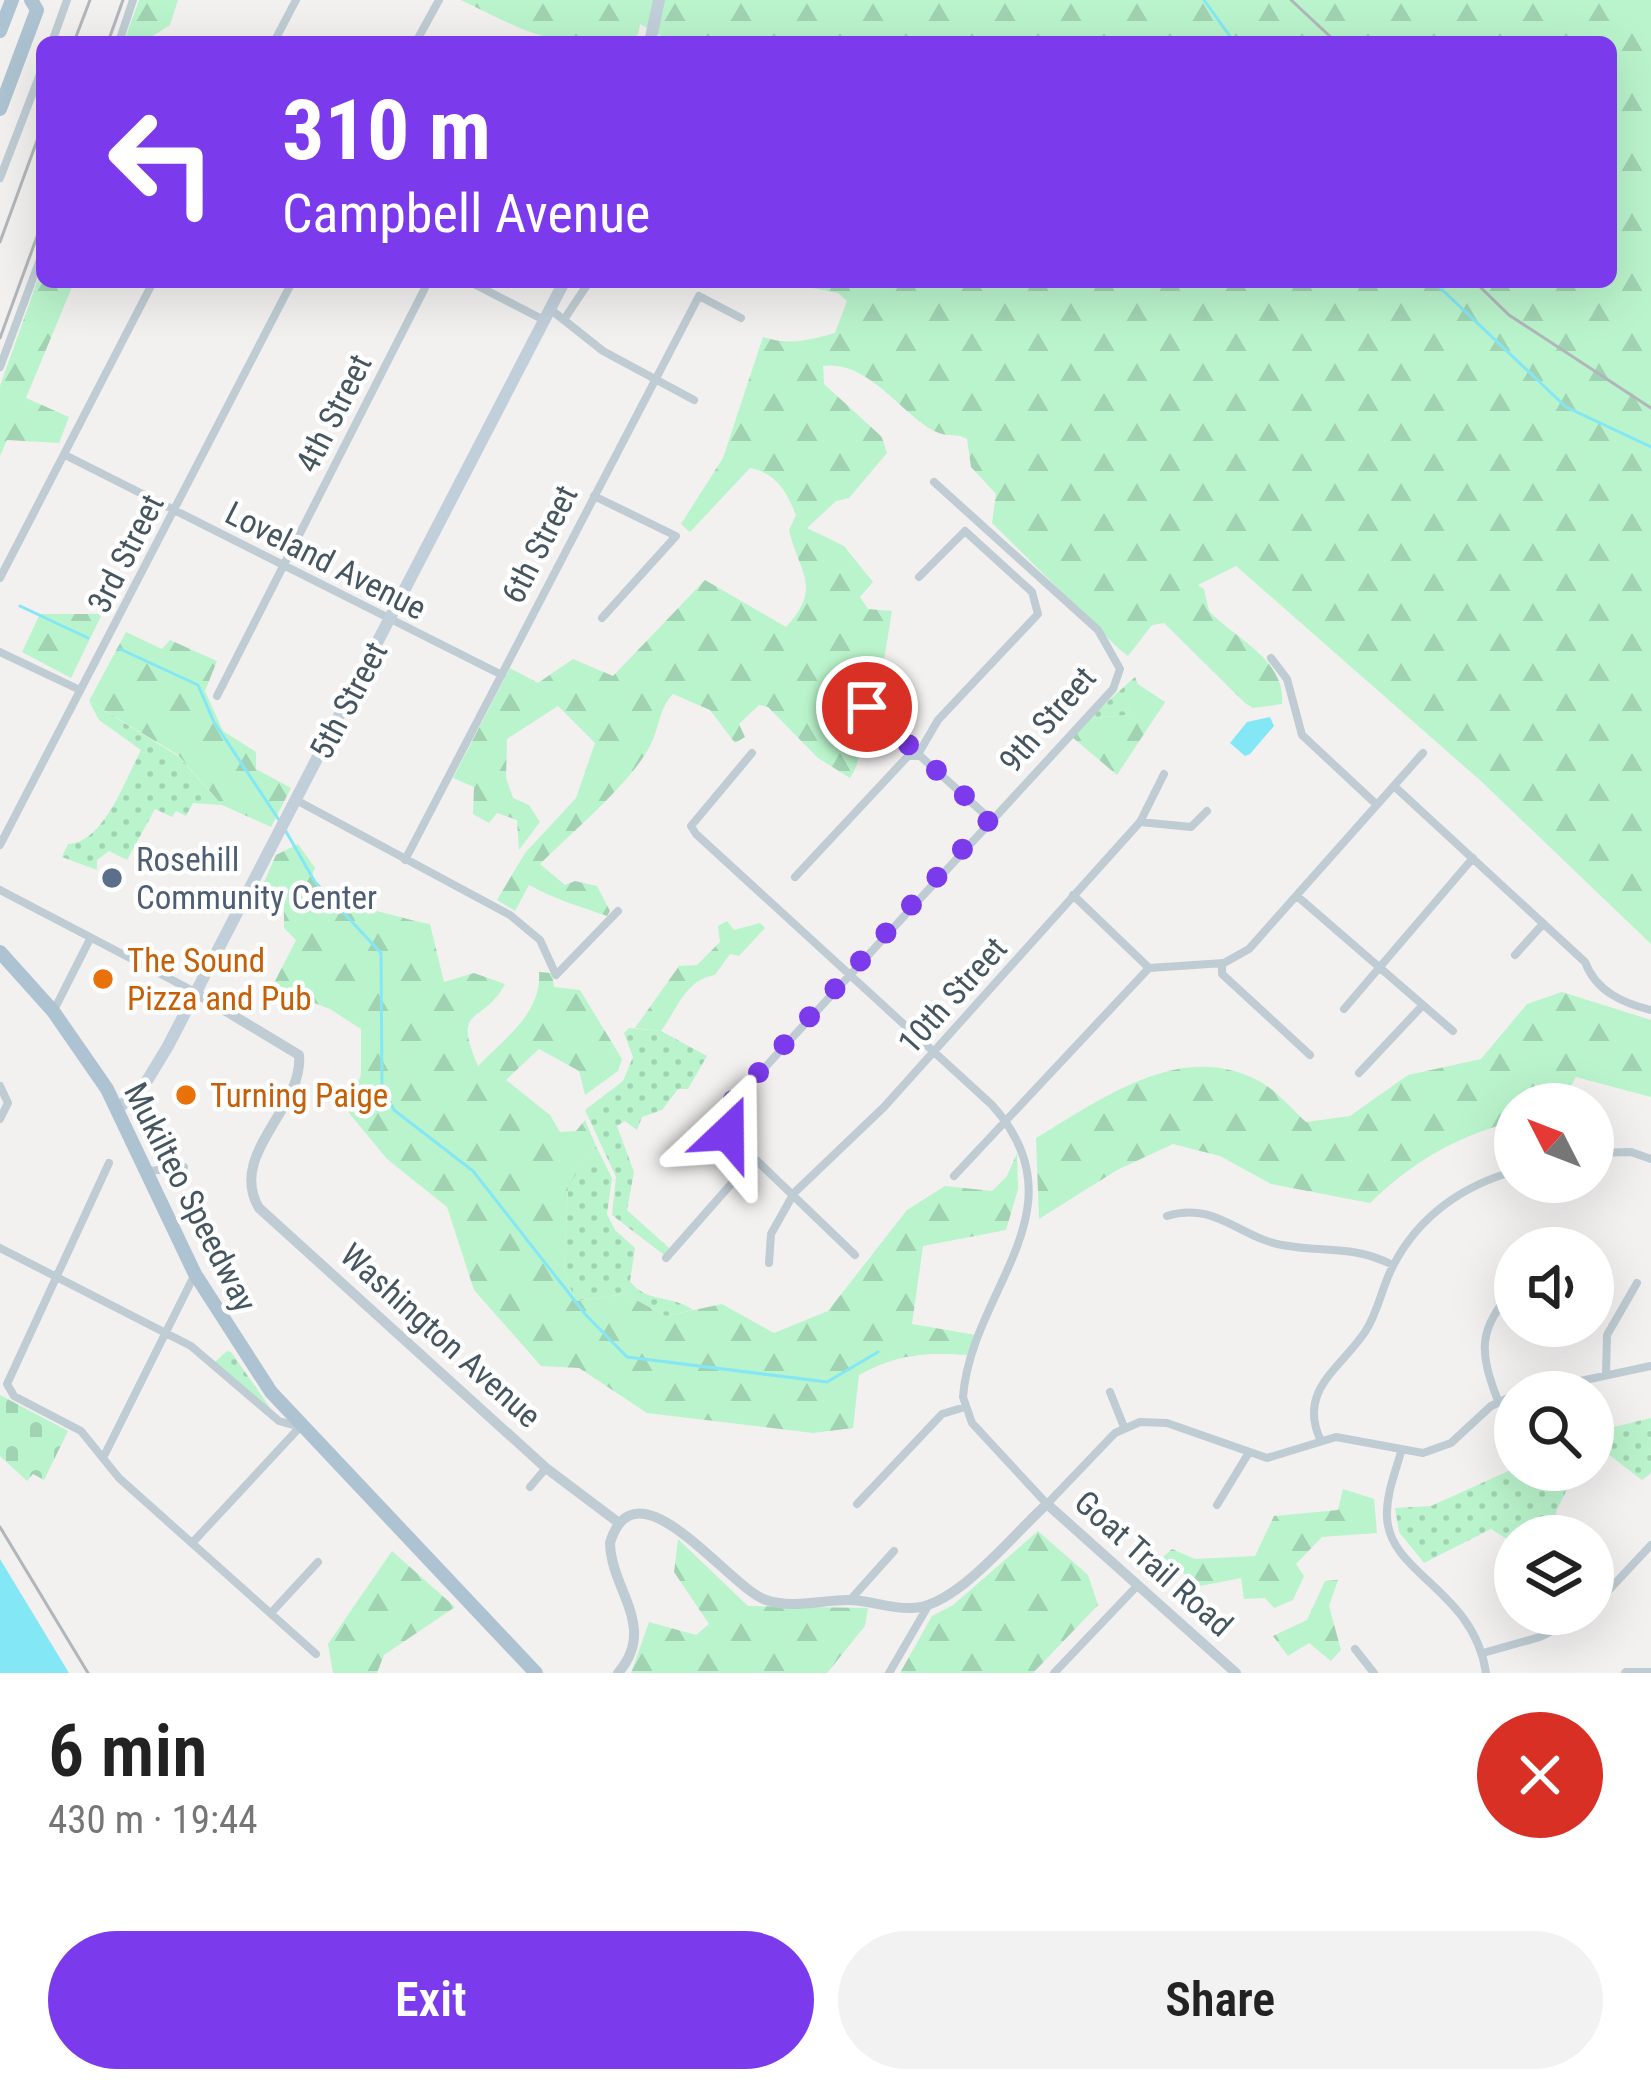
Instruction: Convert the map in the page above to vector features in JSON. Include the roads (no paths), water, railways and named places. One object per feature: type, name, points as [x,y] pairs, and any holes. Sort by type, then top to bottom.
[{"type":"main road","points":[[0,31],[12,0]]},
{"type":"main road","points":[[0,110],[37,10],[31,0]]},
{"type":"main road","points":[[651,36],[659,0]]},
{"type":"main road","name":"5th Street","points":[[118,1108],[150,1078],[196,993],[560,288]]},
{"type":"main road","name":"Mukilteo Speedway","points":[[0,952],[53,1011],[118,1108],[195,1274],[238,1347],[300,1427],[536,1673]]},
{"type":"street","points":[[54,36],[67,0]]},
{"type":"street","points":[[120,36],[133,0]]},
{"type":"street","points":[[277,36],[296,0]]},
{"type":"street","points":[[419,36],[439,0]]},
{"type":"street","points":[[0,178],[36,85]]},
{"type":"street","points":[[0,367],[36,270]]},
{"type":"street","points":[[0,578],[150,288]]},
{"type":"street","name":"3rd Street","points":[[0,845],[289,288]]},
{"type":"street","name":"4th Street","points":[[217,696],[425,288]]},
{"type":"street","points":[[484,288],[565,318],[602,351],[694,400]]},
{"type":"street","points":[[565,318],[585,288]]},
{"type":"street","name":"6th Street","points":[[405,860],[698,296],[741,319]]},
{"type":"street","name":"Loveland Avenue","points":[[65,455],[502,674]]},
{"type":"street","name":"9th Street","points":[[754,1158],[721,1120],[729,1105],[1113,689],[1120,669],[1098,630],[934,482]]},
{"type":"street","points":[[594,496],[676,536],[602,618]]},
{"type":"street","points":[[917,756],[938,720],[1038,614],[1033,592],[965,531],[919,577]]},
{"type":"street","points":[[0,652],[80,690]]},
{"type":"street","points":[[1271,658],[1287,679],[1302,735],[1376,804]]},
{"type":"street","points":[[867,707],[990,819]]},
{"type":"street","points":[[752,753],[691,826],[696,834],[1005,1120],[1026,1157],[1030,1199],[966,1378],[964,1407],[981,1433],[1047,1504],[1124,1427],[1149,1420],[1248,1454],[1282,1456],[1348,1437],[1401,1452],[1436,1450],[1494,1404]]},
{"type":"street","points":[[954,1176],[1149,968],[1222,963],[1250,949],[1423,753]]},
{"type":"street","points":[[794,877],[908,756],[917,756]]},
{"type":"street","name":"10th Street","points":[[794,1193],[933,1053],[1140,822],[1164,774]]},
{"type":"street","points":[[1394,785],[1585,962],[1592,978],[1622,1003],[1651,1010]]},
{"type":"street","points":[[296,800],[524,925],[540,940],[556,975],[618,910]]},
{"type":"street","points":[[1140,822],[1191,827],[1208,812]]},
{"type":"street","points":[[1344,1009],[1473,858]]},
{"type":"street","points":[[0,890],[196,993]]},
{"type":"street","points":[[1073,896],[1149,968]]},
{"type":"street","points":[[1297,896],[1453,1031]]},
{"type":"street","points":[[1515,955],[1543,924]]},
{"type":"street","points":[[53,1011],[90,939]]},
{"type":"street","points":[[1222,963],[1222,974],[1310,1055]]},
{"type":"street","name":"Washington Avenue","points":[[196,993],[296,1049],[301,1064],[251,1172],[259,1208],[547,1468],[619,1523]]},
{"type":"street","points":[[1359,1073],[1422,1006]]},
{"type":"street","points":[[0,1086],[8,1103],[0,1119]]},
{"type":"street","points":[[1614,1152],[1651,1159]]},
{"type":"street","points":[[665,1258],[754,1158],[855,1256]]},
{"type":"street","points":[[109,1163],[7,1384],[14,1396],[81,1431],[103,1458],[316,1654]]},
{"type":"street","points":[[150,1171],[184,1166]]},
{"type":"street","points":[[1322,1441],[1311,1412],[1314,1393],[1365,1331],[1393,1265],[1436,1210],[1472,1186],[1494,1178]]},
{"type":"street","points":[[769,1263],[771,1234],[794,1193]]},
{"type":"street","points":[[1167,1216],[1191,1210],[1212,1213],[1283,1246],[1342,1247],[1393,1265]]},
{"type":"street","points":[[0,1248],[168,1333],[279,1421],[300,1427],[193,1542]]},
{"type":"street","points":[[103,1458],[195,1274]]},
{"type":"street","points":[[1606,1371],[1607,1335],[1637,1283]]},
{"type":"street","points":[[1494,1322],[1483,1340],[1483,1362],[1494,1391]]},
{"type":"street","points":[[1614,1373],[1651,1366]]},
{"type":"street","points":[[1110,1392],[1124,1427]]},
{"type":"street","points":[[857,1504],[942,1414],[964,1407]]},
{"type":"street","points":[[1401,1452],[1387,1501],[1388,1532],[1403,1556],[1458,1606],[1483,1653],[1486,1673]]},
{"type":"street","points":[[1217,1505],[1248,1454]]},
{"type":"street","points":[[530,1487],[547,1468]]},
{"type":"street","name":"Goat Trail Road","points":[[928,1606],[955,1590],[1047,1504],[1236,1673]]},
{"type":"street","points":[[618,1673],[628,1662],[635,1633],[631,1603],[610,1549],[619,1523],[640,1514],[664,1520],[733,1581],[762,1599],[781,1604],[850,1600],[904,1608],[928,1606]]},
{"type":"street","points":[[1614,1585],[1651,1546]]},
{"type":"street","points":[[850,1600],[894,1551]]},
{"type":"street","points":[[271,1613],[318,1562]]},
{"type":"street","points":[[1054,1673],[1137,1586]]},
{"type":"street","points":[[890,1673],[928,1606]]},
{"type":"street","points":[[1483,1653],[1544,1635]]},
{"type":"street","points":[[1355,1649],[1374,1673]]},
{"type":"water","points":[[1270,717],[1274,726],[1250,754],[1245,756],[1230,743],[1247,722]]},
{"type":"water","points":[[0,1559],[69,1673],[0,1673]]},
{"type":"waterway","points":[[1204,0],[1230,36]]},
{"type":"waterway","points":[[1440,288],[1566,407],[1651,447]]},
{"type":"waterway","points":[[20,606],[88,638]]},
{"type":"waterway","points":[[120,649],[198,685],[214,722],[279,820]]},
{"type":"waterway","points":[[284,828],[315,882],[381,953],[382,1086],[394,1110],[473,1171],[586,1315],[627,1357],[827,1382],[878,1352]]},
{"type":"railway","points":[[76,36],[90,0]]},
{"type":"railway","points":[[110,36],[123,0]]},
{"type":"railway","points":[[1291,0],[1330,36]]},
{"type":"railway","points":[[0,242],[36,143]]},
{"type":"railway","points":[[0,338],[36,239]]},
{"type":"railway","points":[[1481,288],[1509,315],[1651,408]]},
{"type":"railway","points":[[0,1527],[88,1673]]},
{"type":"place","name":"Rosehill Community Center","points":[[112,878]]},
{"type":"place","name":"The Sound Pizza and Pub","points":[[103,979]]},
{"type":"place","name":"Turning Paige","points":[[186,1095]]}]
